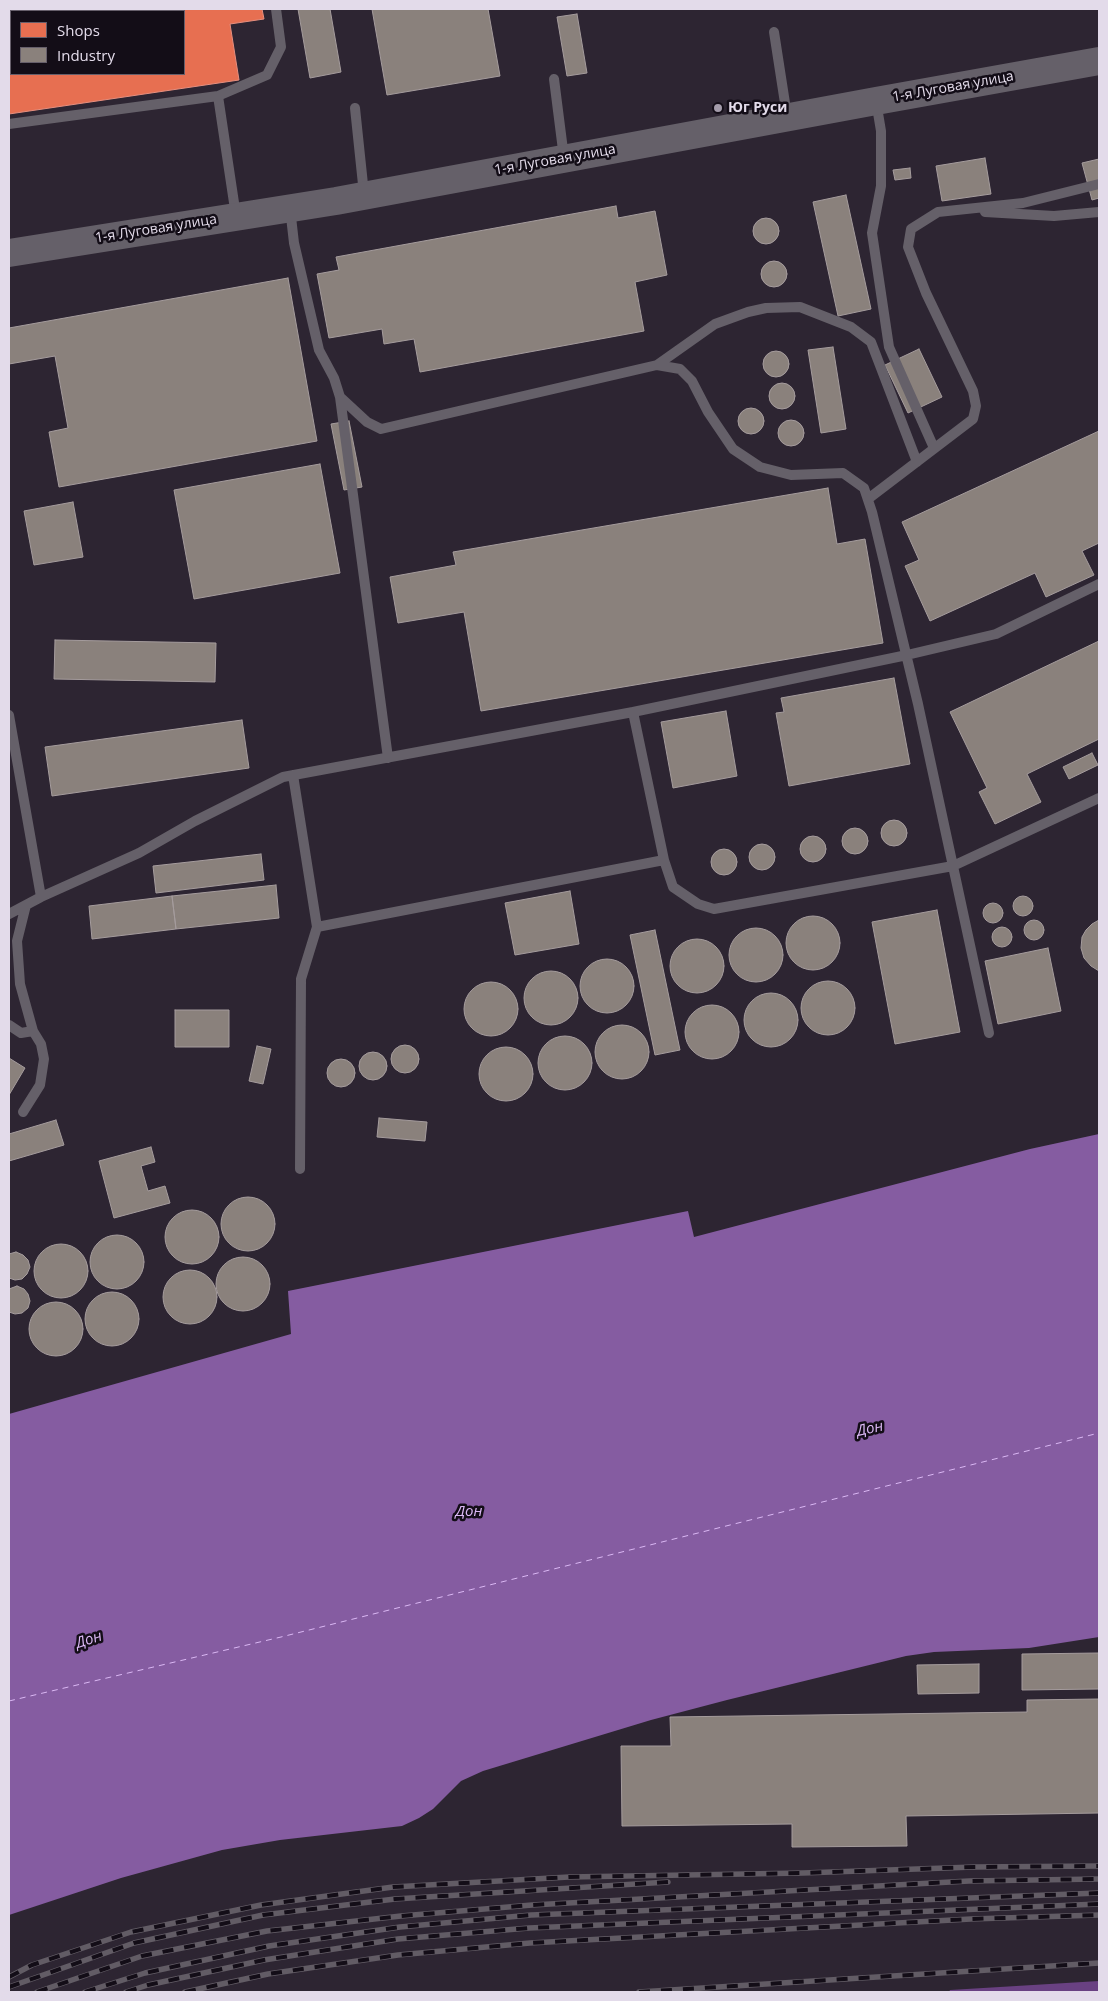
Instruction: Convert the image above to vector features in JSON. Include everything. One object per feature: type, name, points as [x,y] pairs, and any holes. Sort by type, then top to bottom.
[{"type":"main road","name":"1-я Луговая улица","points":[[9,252],[290,208],[1099,61]]},
{"type":"lane","points":[[9,124],[218,96],[267,75],[281,48],[276,9]]},
{"type":"lane","points":[[774,32],[787,117]]},
{"type":"lane","points":[[554,79],[564,159]]},
{"type":"lane","points":[[218,96],[236,217]]},
{"type":"lane","points":[[876,101],[881,130],[881,186],[872,233],[889,347],[934,448]]},
{"type":"lane","points":[[355,108],[364,194]]},
{"type":"lane","points":[[868,499],[973,419],[976,406],[973,391],[926,292],[908,247],[911,229],[938,212],[1023,203],[1099,184]]},
{"type":"lane","points":[[290,208],[294,243],[319,350],[334,378],[340,397],[388,758]]},
{"type":"lane","points":[[954,210],[1054,216],[1099,212]]},
{"type":"lane","points":[[340,397],[367,422],[381,429],[657,365],[715,324],[748,312],[766,308],[800,307],[851,327],[871,342],[917,462]]},
{"type":"lane","points":[[657,365],[680,369],[692,381],[708,412],[732,449],[760,467],[791,475],[843,473],[864,488],[872,512],[907,655],[989,1033]]},
{"type":"lane","points":[[9,914],[139,853],[195,821],[284,777],[633,712],[907,655],[996,634],[1099,584]]},
{"type":"lane","points":[[633,712],[664,860],[673,887],[698,904],[714,909],[953,866],[1099,798]]},
{"type":"lane","points":[[9,715],[42,897]]},
{"type":"lane","points":[[293,775],[317,928],[301,979],[300,1169]]},
{"type":"lane","points":[[317,928],[664,860]]},
{"type":"lane","points":[[23,1112],[40,1085],[44,1059],[41,1044],[33,1031],[20,984],[18,941],[26,905]]},
{"type":"lane","points":[[9,1025],[21,1032],[33,1031]]},
{"type":"shaded area","points":[[1099,1981],[1099,1992],[949,1992],[950,1990]]},
{"type":"water","name":"Дон","points":[[1099,1134],[1099,1637],[1029,1648],[934,1652],[906,1656],[727,1700],[651,1720],[483,1771],[461,1781],[433,1809],[402,1826],[280,1840],[222,1850],[121,1878],[9,1915],[9,1414],[291,1334],[288,1291],[688,1211],[694,1237],[1030,1149]]},
{"type":"building: Shops","points":[[9,9],[262,9],[264,19],[230,24],[239,80],[9,114]]},
{"type":"building: Industry","points":[[298,9],[330,9],[341,72],[310,78]]},
{"type":"building: Industry","points":[[372,9],[488,9],[500,76],[387,95]]},
{"type":"building: Industry","points":[[577,14],[587,73],[567,76],[557,17]]},
{"type":"building: Industry","points":[[985,158],[991,194],[942,201],[936,166]]},
{"type":"building: Industry","points":[[1099,159],[1099,198],[1092,200],[1082,163]]},
{"type":"building: Industry","points":[[910,168],[911,178],[895,180],[893,170]]},
{"type":"building: Industry","points":[[846,195],[871,309],[838,316],[813,202]]},
{"type":"building: Industry","points":[[616,206],[618,218],[655,211],[667,275],[635,282],[644,331],[420,372],[414,339],[384,344],[382,329],[329,338],[317,274],[339,270],[336,257]]},
{"type":"building: Industry","points":[[766,218],[776,221],[779,231],[776,241],[766,244],[756,241],[753,231],[756,221]]},
{"type":"building: Industry","points":[[774,261],[784,264],[787,274],[784,284],[774,287],[764,284],[761,274],[764,264]]},
{"type":"building: Industry","points":[[288,278],[317,441],[59,487],[49,432],[68,428],[55,356],[9,364],[9,328]]},
{"type":"building: Industry","points":[[833,347],[846,429],[821,433],[808,350]]},
{"type":"building: Industry","points":[[919,349],[942,397],[908,413],[885,365]]},
{"type":"building: Industry","points":[[776,351],[785,355],[789,364],[785,373],[776,377],[767,373],[763,364],[767,355]]},
{"type":"building: Industry","points":[[782,383],[791,387],[795,396],[791,405],[782,409],[773,405],[769,396],[773,387]]},
{"type":"building: Industry","points":[[751,408],[761,411],[764,421],[761,431],[751,434],[741,431],[738,421],[741,411]]},
{"type":"building: Industry","points":[[791,420],[801,423],[804,433],[801,443],[791,446],[781,443],[778,433],[781,423]]},
{"type":"building: Industry","points":[[349,421],[362,487],[344,490],[331,424]]},
{"type":"building: Industry","points":[[1099,431],[1099,543],[1082,551],[1094,575],[1046,597],[1035,573],[930,621],[905,566],[919,560],[902,522]]},
{"type":"building: Industry","points":[[320,464],[340,573],[194,599],[174,490]]},
{"type":"building: Industry","points":[[828,488],[837,544],[865,539],[883,643],[481,711],[464,612],[398,623],[390,577],[456,565],[453,552]]},
{"type":"building: Industry","points":[[73,502],[83,557],[34,565],[24,511]]},
{"type":"building: Industry","points":[[55,640],[216,643],[215,682],[54,679]]},
{"type":"building: Industry","points":[[1099,641],[1099,739],[1027,774],[1041,802],[995,824],[979,792],[987,788],[950,712]]},
{"type":"building: Industry","points":[[894,678],[910,764],[789,786],[776,713],[784,712],[781,698]]},
{"type":"building: Industry","points":[[726,711],[737,776],[673,788],[661,722]]},
{"type":"building: Industry","points":[[242,720],[249,768],[52,796],[45,747]]},
{"type":"building: Industry","points":[[1092,753],[1098,765],[1069,779],[1063,767]]},
{"type":"building: Industry","points":[[894,820],[903,824],[907,833],[903,842],[894,846],[885,842],[881,833],[885,824]]},
{"type":"building: Industry","points":[[855,828],[864,832],[868,841],[864,850],[855,854],[846,850],[842,841],[846,832]]},
{"type":"building: Industry","points":[[813,836],[823,839],[826,849],[823,859],[813,862],[803,859],[800,849],[803,839]]},
{"type":"building: Industry","points":[[762,844],[771,848],[775,857],[771,866],[762,870],[753,866],[749,857],[753,848]]},
{"type":"building: Industry","points":[[724,849],[733,853],[737,862],[733,871],[724,875],[715,871],[711,862],[715,853]]},
{"type":"building: Industry","points":[[261,854],[264,880],[156,893],[153,866]]},
{"type":"building: Industry","points":[[276,885],[279,918],[176,929],[172,896]]},
{"type":"building: Industry","points":[[570,891],[579,944],[515,955],[505,903]]},
{"type":"building: Industry","points":[[172,896],[176,929],[92,939],[89,906]]},
{"type":"building: Industry","points":[[1019,896],[1027,896],[1033,902],[1033,910],[1027,916],[1019,916],[1013,910],[1013,902]]},
{"type":"building: Industry","points":[[989,903],[997,903],[1003,909],[1003,917],[997,923],[989,923],[983,917],[983,909]]},
{"type":"building: Industry","points":[[937,910],[960,1032],[895,1044],[872,922]]},
{"type":"building: Industry","points":[[808,916],[818,916],[832,924],[838,933],[840,943],[838,953],[832,962],[818,970],[808,970],[798,965],[791,958],[786,948],[786,938],[791,928],[798,921]]},
{"type":"building: Industry","points":[[1030,920],[1038,920],[1044,926],[1044,934],[1038,940],[1030,940],[1024,934],[1024,926]]},
{"type":"building: Industry","points":[[1099,920],[1099,971],[1084,958],[1081,948],[1082,937],[1086,930]]},
{"type":"building: Industry","points":[[998,927],[1006,927],[1012,933],[1012,941],[1006,947],[998,947],[992,941],[992,933]]},
{"type":"building: Industry","points":[[756,928],[766,930],[775,936],[781,945],[783,955],[781,965],[775,974],[766,980],[756,982],[746,980],[737,974],[731,965],[729,955],[731,945],[737,936],[746,930]]},
{"type":"building: Industry","points":[[655,930],[680,1050],[655,1055],[630,935]]},
{"type":"building: Industry","points":[[697,939],[707,941],[716,947],[722,956],[724,966],[722,976],[716,985],[707,991],[697,993],[687,991],[678,985],[672,976],[670,966],[672,956],[678,947],[687,941]]},
{"type":"building: Industry","points":[[1048,948],[1061,1011],[998,1024],[985,961]]},
{"type":"building: Industry","points":[[607,959],[617,961],[626,967],[632,976],[634,986],[632,996],[626,1005],[617,1011],[607,1013],[597,1011],[588,1005],[582,996],[580,986],[582,976],[588,967],[597,961]]},
{"type":"building: Industry","points":[[551,971],[561,973],[570,979],[576,988],[578,998],[576,1008],[570,1017],[561,1023],[551,1025],[541,1023],[532,1017],[526,1008],[524,998],[526,988],[532,979],[541,973]]},
{"type":"building: Industry","points":[[828,981],[838,983],[847,989],[853,998],[855,1008],[853,1018],[847,1027],[838,1033],[828,1035],[818,1033],[809,1027],[803,1018],[801,1008],[803,998],[809,989],[818,983]]},
{"type":"building: Industry","points":[[491,982],[501,984],[510,990],[516,999],[518,1009],[516,1019],[510,1028],[501,1034],[491,1036],[481,1034],[472,1028],[466,1019],[464,1009],[466,999],[472,990],[481,984]]},
{"type":"building: Industry","points":[[766,993],[776,993],[790,1001],[796,1010],[798,1020],[796,1030],[790,1039],[776,1047],[766,1047],[756,1042],[749,1035],[744,1025],[744,1015],[749,1005],[756,998]]},
{"type":"building: Industry","points":[[712,1005],[722,1007],[731,1013],[737,1022],[739,1032],[737,1042],[731,1051],[722,1057],[712,1059],[702,1057],[693,1051],[687,1042],[685,1032],[687,1022],[693,1013],[702,1007]]},
{"type":"building: Industry","points":[[175,1010],[229,1010],[229,1047],[175,1047]]},
{"type":"building: Industry","points":[[622,1025],[632,1027],[641,1033],[647,1042],[649,1052],[647,1062],[641,1071],[632,1077],[622,1079],[612,1077],[603,1071],[597,1062],[595,1052],[597,1042],[603,1033],[612,1027]]},
{"type":"building: Industry","points":[[565,1036],[575,1038],[584,1044],[590,1053],[592,1063],[590,1073],[584,1082],[575,1088],[565,1090],[555,1088],[546,1082],[540,1073],[538,1063],[540,1053],[546,1044],[555,1038]]},
{"type":"building: Industry","points":[[405,1045],[415,1049],[419,1059],[415,1069],[405,1073],[395,1069],[391,1059],[395,1049]]},
{"type":"building: Industry","points":[[257,1046],[271,1049],[263,1084],[249,1081]]},
{"type":"building: Industry","points":[[506,1047],[516,1049],[525,1055],[531,1064],[533,1074],[531,1084],[525,1093],[516,1099],[506,1101],[496,1099],[487,1093],[481,1084],[479,1074],[481,1064],[487,1055],[496,1049]]},
{"type":"building: Industry","points":[[373,1052],[383,1056],[387,1066],[383,1076],[373,1080],[363,1076],[359,1066],[363,1056]]},
{"type":"building: Industry","points":[[9,1058],[25,1068],[9,1095]]},
{"type":"building: Industry","points":[[341,1059],[351,1063],[355,1073],[351,1083],[341,1087],[331,1083],[327,1073],[331,1063]]},
{"type":"building: Industry","points":[[379,1118],[427,1122],[425,1141],[377,1137]]},
{"type":"building: Industry","points":[[56,1120],[64,1145],[9,1161],[9,1134]]},
{"type":"building: Industry","points":[[151,1147],[155,1162],[141,1166],[148,1191],[165,1186],[170,1203],[114,1218],[99,1161]]},
{"type":"building: Industry","points":[[248,1197],[258,1199],[267,1205],[273,1214],[275,1224],[273,1234],[267,1243],[258,1249],[248,1251],[238,1249],[229,1243],[223,1234],[221,1224],[223,1214],[229,1205],[238,1199]]},
{"type":"building: Industry","points":[[192,1210],[202,1212],[211,1218],[217,1227],[219,1237],[217,1247],[211,1256],[202,1262],[192,1264],[182,1262],[173,1256],[167,1247],[165,1237],[167,1227],[173,1218],[182,1212]]},
{"type":"building: Industry","points":[[117,1235],[127,1237],[136,1243],[142,1252],[144,1262],[142,1272],[136,1281],[127,1287],[117,1289],[107,1287],[98,1281],[92,1272],[90,1262],[92,1252],[98,1243],[107,1237]]},
{"type":"building: Industry","points":[[61,1244],[71,1246],[80,1252],[86,1261],[88,1271],[86,1281],[80,1290],[71,1296],[61,1298],[51,1296],[42,1290],[36,1281],[34,1271],[36,1261],[42,1252],[51,1246]]},
{"type":"building: Industry","points":[[16,1252],[28,1260],[30,1267],[22,1279],[15,1280],[9,1278],[9,1254]]},
{"type":"building: Industry","points":[[243,1257],[253,1259],[262,1265],[268,1274],[270,1284],[268,1294],[262,1303],[253,1309],[243,1311],[233,1309],[224,1303],[218,1294],[216,1284],[218,1274],[224,1265],[233,1259]]},
{"type":"building: Industry","points":[[190,1270],[200,1272],[209,1278],[215,1287],[217,1297],[215,1307],[209,1316],[200,1322],[190,1324],[180,1322],[171,1316],[165,1307],[163,1297],[165,1287],[171,1278],[180,1272]]},
{"type":"building: Industry","points":[[17,1286],[24,1289],[30,1301],[28,1308],[22,1313],[15,1314],[9,1312],[9,1289]]},
{"type":"building: Industry","points":[[112,1292],[122,1294],[131,1300],[137,1309],[139,1319],[137,1329],[131,1338],[122,1344],[112,1346],[102,1344],[93,1338],[87,1329],[85,1319],[87,1309],[93,1300],[102,1294]]},
{"type":"building: Industry","points":[[56,1302],[66,1304],[75,1310],[81,1319],[83,1329],[81,1339],[75,1348],[66,1354],[56,1356],[46,1354],[37,1348],[31,1339],[29,1329],[31,1319],[37,1310],[46,1304]]},
{"type":"building: Industry","points":[[1099,1653],[1099,1689],[1022,1690],[1022,1654]]},
{"type":"building: Industry","points":[[979,1664],[979,1693],[918,1694],[917,1665]]},
{"type":"building: Industry","points":[[1099,1699],[1099,1813],[906,1816],[907,1846],[792,1847],[792,1824],[622,1826],[621,1746],[671,1746],[670,1717],[1027,1712],[1027,1700]]},
{"type":"ferry route","points":[[9,1701],[281,1637],[1099,1433]]},
{"type":"railway","points":[[9,1977],[32,1965],[131,1932],[261,1905],[393,1887],[569,1877],[803,1873],[974,1867],[1099,1866]]},
{"type":"railway","points":[[37,1992],[142,1956],[267,1931],[401,1916],[532,1905],[969,1881],[1099,1879]]},
{"type":"railway","points":[[9,1987],[134,1943],[263,1915],[395,1899],[668,1882]]},
{"type":"railway","points":[[85,1992],[145,1973],[269,1946],[400,1927],[531,1915],[1099,1893]]},
{"type":"railway","points":[[126,1992],[148,1985],[264,1960],[398,1939],[529,1928],[1099,1904]]},
{"type":"railway","points":[[185,1992],[268,1974],[398,1955],[530,1943],[971,1919],[1099,1915]]},
{"type":"railway","points":[[639,1992],[1099,1963]]},
{"type":"place","name":"Юг Руси","points":[[718,108]]}]
